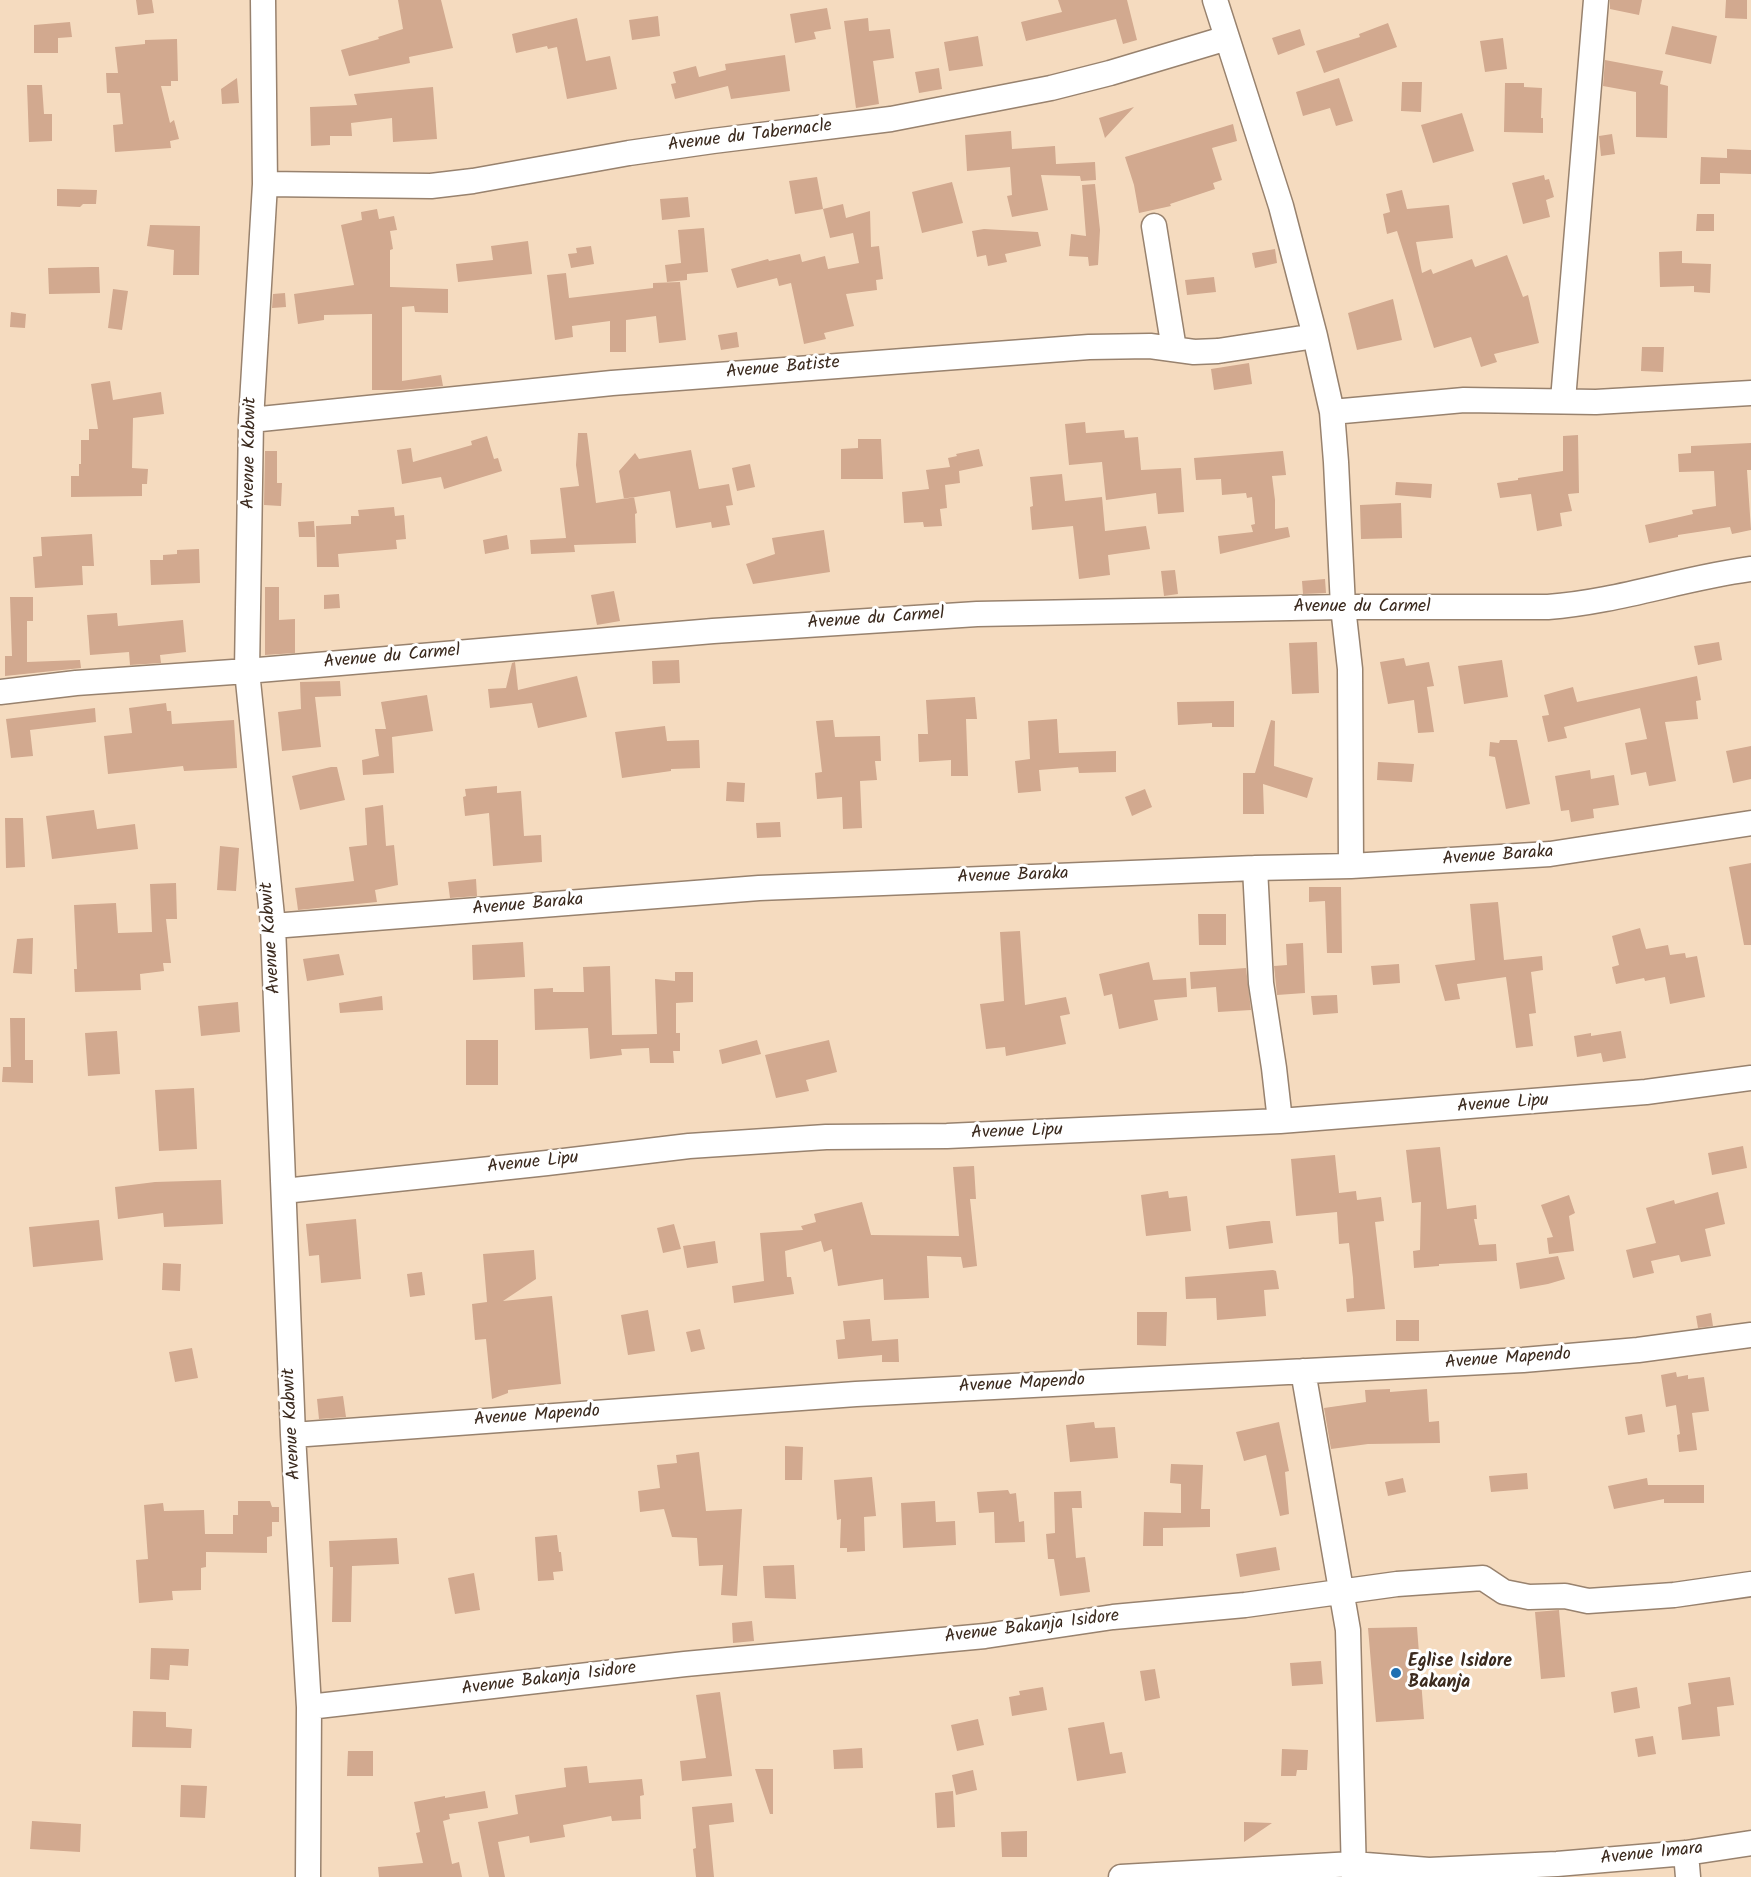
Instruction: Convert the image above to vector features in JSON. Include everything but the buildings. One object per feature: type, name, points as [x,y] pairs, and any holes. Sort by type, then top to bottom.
[{"type":"street","points":[[1215,0],[1281,206],[1332,412],[1343,608],[1350,669],[1351,866]]},
{"type":"street","points":[[1563,400],[1596,0]]},
{"type":"street","name":"Avenue Kabwit","points":[[268,1],[265,184],[250,420],[247,671],[273,926],[293,1435],[309,1707],[308,1877]]},
{"type":"street","name":"Avenue du Tabernacle","points":[[265,184],[431,186],[724,139],[882,120],[1051,88],[1227,38]]},
{"type":"street","points":[[1154,226],[1174,349]]},
{"type":"street","name":"Avenue Batiste","points":[[250,420],[612,383],[1089,347],[1150,346],[1194,352],[1218,351],[1315,336]]},
{"type":"street","points":[[1332,412],[1464,400],[1646,400],[1751,393]]},
{"type":"street","name":"Avenue du Carmel","points":[[0,692],[76,683],[247,671],[713,631],[977,614],[1579,605],[1619,598],[1714,574],[1751,569]]},
{"type":"street","name":"Avenue Baraka","points":[[273,926],[759,888],[1351,866],[1550,854],[1751,823]]},
{"type":"street","points":[[1255,868],[1261,983],[1280,1121]]},
{"type":"street","name":"Avenue Lipu","points":[[284,1191],[689,1146],[826,1137],[947,1136],[1280,1121],[1646,1092],[1751,1078]]},
{"type":"street","name":"Avenue Mapendo","points":[[293,1435],[856,1394],[1534,1359],[1638,1350],[1751,1335]]},
{"type":"street","points":[[1303,1371],[1348,1630],[1352,1730],[1353,1870]]},
{"type":"street","name":"Avenue Bakanja Isidore","points":[[309,1707],[685,1664],[986,1636],[1113,1617],[1245,1605],[1340,1590],[1397,1584],[1483,1578],[1504,1592],[1529,1597],[1565,1596],[1588,1601],[1645,1598],[1751,1584]]},
{"type":"street","name":"Avenue Imara","points":[[1121,1877],[1429,1870],[1557,1864],[1686,1853],[1751,1843]]},
{"type":"street","points":[[1686,1853],[1688,1877]]},
{"type":"place","name":"Eglise Isidore Bakanja","points":[[1396,1673]]}]
